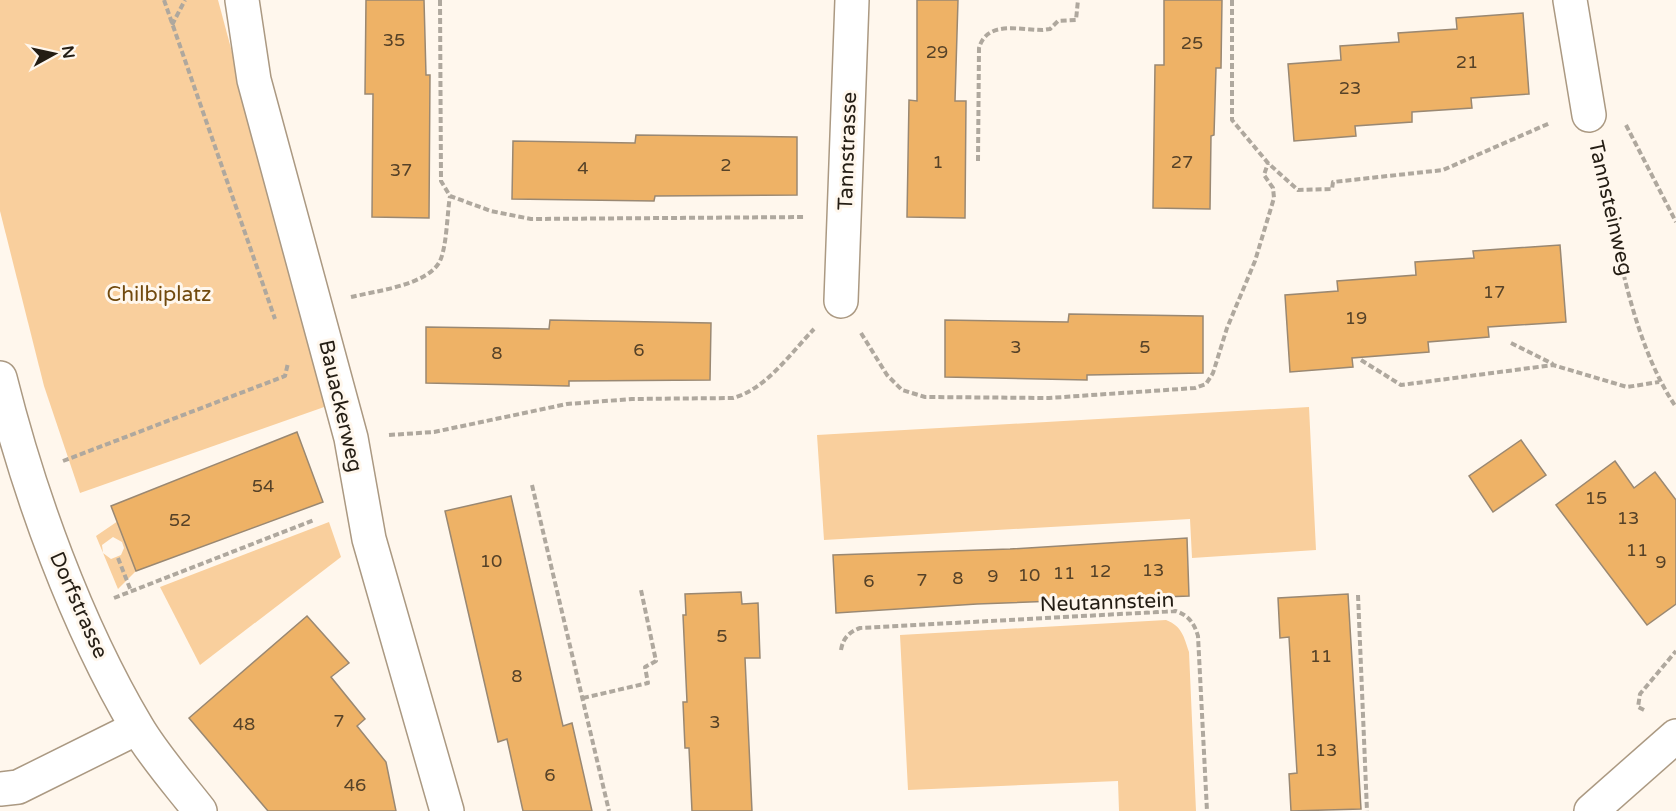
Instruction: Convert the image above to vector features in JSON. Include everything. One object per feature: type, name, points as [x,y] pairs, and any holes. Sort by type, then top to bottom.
[{"type":"street","name":"Bauackerweg","points":[[242,0],[254,81],[351,438],[369,540],[447,811]]},
{"type":"street","name":"Tannstrasse","points":[[840,301],[852,0]]},
{"type":"street","name":"Tannsteinweg","points":[[1570,0],[1589,115]]},
{"type":"street","name":"Dorfstrasse","points":[[0,378],[38,505],[80,614],[137,728],[200,811]]},
{"type":"street","points":[[7,796],[137,728]]},
{"type":"street","points":[[1591,811],[1676,736]]},
{"type":"path","points":[[164,0],[278,326]]},
{"type":"path","points":[[172,25],[185,0]]},
{"type":"path","points":[[316,305],[417,280],[432,272],[441,259],[450,196],[441,181],[440,0]]},
{"type":"path","points":[[978,161],[979,48],[982,38],[995,30],[1043,30],[1050,29],[1058,21],[1076,20],[1078,0]]},
{"type":"path","points":[[1232,0],[1232,120],[1269,163],[1298,189],[1332,189],[1333,182],[1443,170],[1545,124],[1589,115],[1612,116],[1624,122],[1676,222]]},
{"type":"path","name":"Tannsteinweg","points":[[1589,115],[1640,335],[1659,382],[1676,408]]},
{"type":"path","points":[[386,436],[434,432],[567,404],[632,399],[733,398],[748,394],[760,385],[840,301],[887,375],[902,390],[925,397],[1048,398],[1195,388],[1206,384],[1214,373],[1227,328],[1255,261],[1274,198],[1274,188],[1264,175],[1269,163]]},
{"type":"path","points":[[450,196],[491,210],[531,219],[845,217]]},
{"type":"path","points":[[1511,343],[1553,365],[1628,387],[1659,382]]},
{"type":"path","points":[[57,464],[285,376],[289,359]]},
{"type":"path","points":[[1361,360],[1401,385],[1553,365]]},
{"type":"path","points":[[532,485],[609,811]]},
{"type":"path","points":[[111,599],[314,520]]},
{"type":"path","points":[[118,558],[131,591]]},
{"type":"path","points":[[583,698],[648,683],[645,667],[656,661],[641,590]]},
{"type":"path","points":[[1358,595],[1367,811]]},
{"type":"path","name":"Neutannstein","points":[[841,650],[843,641],[851,632],[860,628],[1176,611],[1186,615],[1194,624],[1198,636],[1207,811]]},
{"type":"path","points":[[1649,708],[1642,711],[1638,707],[1640,694],[1676,651]]},
{"type":"green space","name":"Chilbiplatz","points":[[0,0],[218,0],[327,406],[80,493],[44,386],[0,211]]},
{"type":"green space","points":[[1309,407],[1316,550],[1192,558],[1190,519],[824,540],[817,435]]},
{"type":"green space","points":[[118,521],[136,571],[118,589],[103,553],[96,536]],"holes":[[[113,537],[122,542],[124,548],[121,555],[111,559],[103,553],[102,545]]]},
{"type":"green space","points":[[329,522],[341,557],[200,665],[160,587]]},
{"type":"green space","points":[[1166,620],[1179,629],[1189,652],[1196,811],[1119,811],[1118,781],[908,790],[900,635]]},
{"type":"building","points":[[366,0],[424,0],[426,75],[430,75],[429,218],[372,217],[373,94],[365,94]]},
{"type":"building","points":[[917,0],[958,0],[955,101],[966,101],[965,218],[907,217],[909,100],[917,101]]},
{"type":"building","points":[[1164,0],[1222,0],[1221,68],[1216,68],[1214,135],[1211,136],[1210,209],[1153,208],[1155,65],[1164,65]]},
{"type":"building","points":[[1523,13],[1529,94],[1471,98],[1472,108],[1412,112],[1412,122],[1355,126],[1356,136],[1294,141],[1288,64],[1341,60],[1340,46],[1399,42],[1398,33],[1457,29],[1456,18]]},
{"type":"building","points":[[636,135],[797,137],[797,195],[655,196],[654,201],[512,199],[513,141],[635,143]]},
{"type":"building","points":[[1560,245],[1566,322],[1488,327],[1489,337],[1428,342],[1429,352],[1352,358],[1353,367],[1290,372],[1285,295],[1338,291],[1337,281],[1416,275],[1415,262],[1474,258],[1473,251]]},
{"type":"building","points":[[1069,314],[1203,316],[1203,373],[1087,375],[1087,380],[945,377],[945,320],[1068,322]]},
{"type":"building","points":[[550,320],[711,323],[710,380],[569,381],[569,386],[426,383],[426,327],[549,329]]},
{"type":"building","points":[[297,432],[323,502],[136,571],[111,506]]},
{"type":"building","points":[[1521,440],[1546,475],[1493,512],[1469,476]]},
{"type":"building","points":[[1615,461],[1634,488],[1655,472],[1676,500],[1676,604],[1647,625],[1556,505]]},
{"type":"building","points":[[511,496],[563,726],[572,723],[592,811],[523,811],[507,739],[498,742],[445,511]]},
{"type":"building","points":[[1187,538],[1189,596],[977,604],[836,613],[833,555],[1010,549]]},
{"type":"building","points":[[741,592],[742,604],[758,603],[760,658],[745,658],[752,811],[692,811],[689,748],[685,748],[683,702],[687,702],[683,615],[686,615],[685,594]]},
{"type":"building","points":[[1348,594],[1361,809],[1291,811],[1289,774],[1297,773],[1289,637],[1280,638],[1278,598]]},
{"type":"building","points":[[307,616],[349,663],[331,677],[365,719],[357,726],[386,762],[396,811],[268,811],[189,718]]}]
